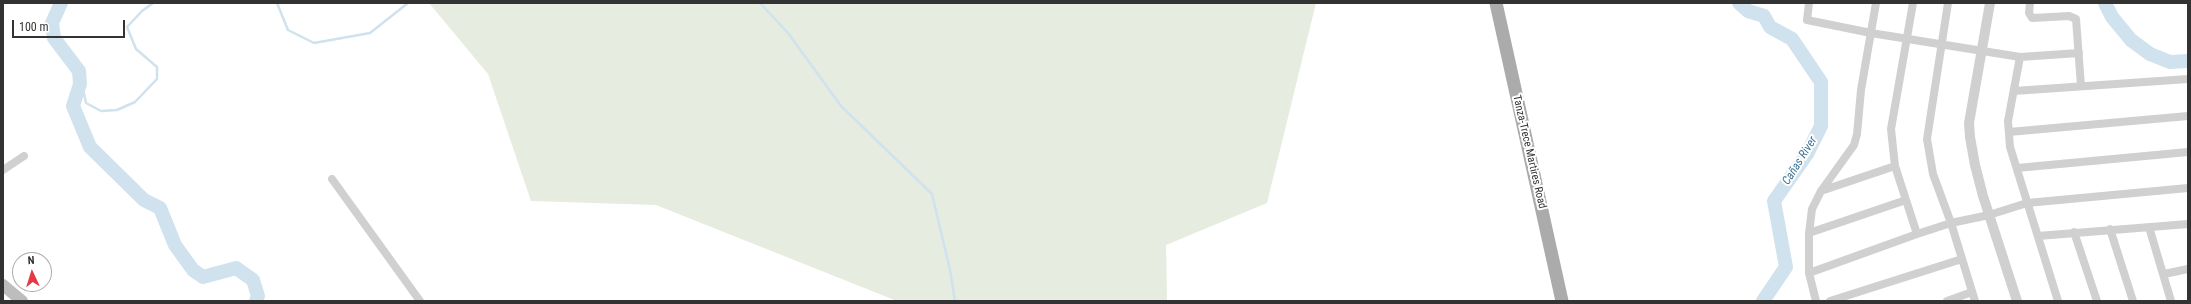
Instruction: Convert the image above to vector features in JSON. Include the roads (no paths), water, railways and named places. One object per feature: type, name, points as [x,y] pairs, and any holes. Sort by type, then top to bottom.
[{"type":"main road","name":"Tanza-Trece Martires Road","points":[[1496,3],[1562,301]]},
{"type":"main road","points":[[3,285],[22,301]]},
{"type":"street","points":[[1808,3],[1807,20],[1871,33],[2020,57],[2079,53]]},
{"type":"street","points":[[1816,301],[1809,273],[1809,233],[1812,209],[1821,191],[1854,145],[1858,134],[1861,90],[1876,3]]},
{"type":"street","points":[[1913,3],[1891,129],[1895,166],[1917,234]]},
{"type":"street","points":[[1948,3],[1940,44],[1927,139],[1933,174],[1952,223],[1975,301]]},
{"type":"street","points":[[1990,3],[1970,123],[1975,166],[2017,301]]},
{"type":"street","points":[[2030,3],[2029,13],[2032,18],[2074,16],[2076,19],[2081,86]]},
{"type":"street","points":[[2020,57],[2008,121],[2010,147],[2058,301]]},
{"type":"street","points":[[2014,91],[2188,79]]},
{"type":"street","points":[[2009,132],[2188,116]]},
{"type":"street","points":[[2017,168],[2188,152]]},
{"type":"street","points":[[3,170],[24,156]]},
{"type":"street","points":[[1821,191],[1895,166]]},
{"type":"street","points":[[332,179],[420,301]]},
{"type":"street","points":[[1809,273],[1917,234],[1952,223],[1990,215],[2027,203],[2188,188]]},
{"type":"street","points":[[1809,233],[1906,200]]},
{"type":"street","points":[[2038,236],[2110,229],[2188,224]]},
{"type":"street","points":[[2149,227],[2172,301]]},
{"type":"street","points":[[2110,229],[2133,301]]},
{"type":"street","points":[[2074,232],[2097,301]]},
{"type":"street","points":[[1830,301],[1962,259]]},
{"type":"street","points":[[2164,274],[2188,269]]},
{"type":"street","points":[[1948,301],[1972,292]]},
{"type":"waterway","points":[[61,3],[52,23],[54,38],[79,71],[80,84],[73,106],[90,147],[144,200],[160,208],[175,245],[193,270],[203,277],[236,268],[253,280],[258,296],[256,301]]},
{"type":"waterway","points":[[79,71],[86,103],[101,111],[117,110],[135,102],[157,79],[157,67],[136,49],[127,27],[142,11],[153,3]]},
{"type":"waterway","points":[[277,3],[288,30],[314,43],[370,33],[408,3]]},
{"type":"waterway","points":[[760,3],[788,33],[841,106],[932,194],[950,270],[955,301]]},
{"type":"waterway","name":"Cañas River","points":[[1739,3],[1748,11],[1764,16],[1770,27],[1792,39],[1821,82],[1821,126],[1807,154],[1774,201],[1786,267],[1763,301]]},
{"type":"waterway","points":[[2105,3],[2112,17],[2131,40],[2150,54],[2170,62],[2188,61]]}]
